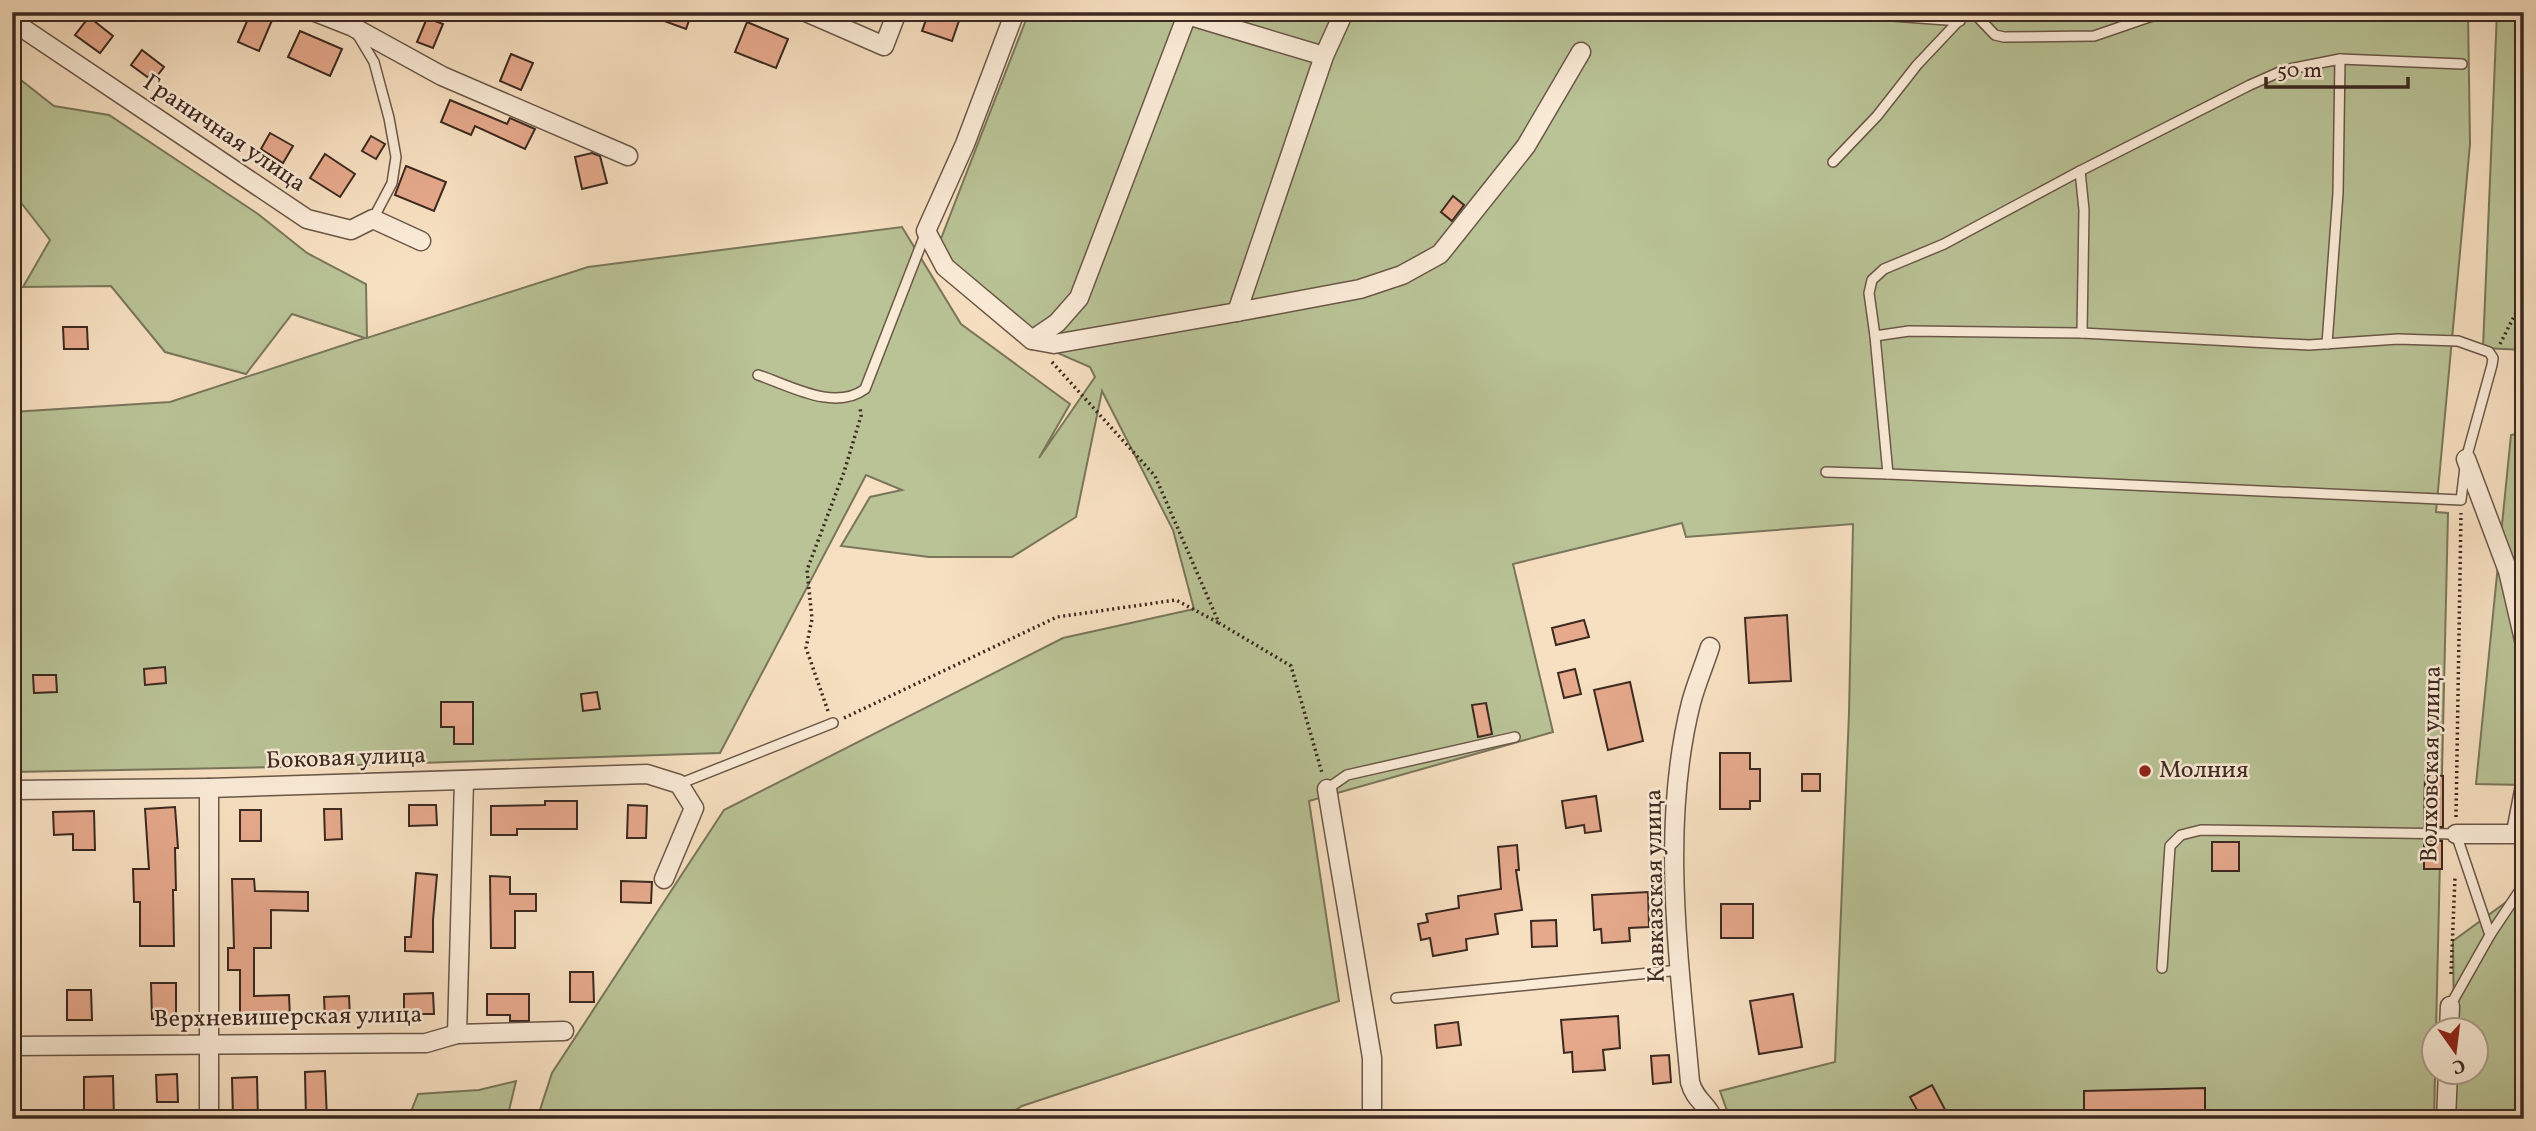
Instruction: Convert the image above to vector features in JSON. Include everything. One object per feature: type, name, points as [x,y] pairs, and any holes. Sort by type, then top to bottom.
[{"type":"street","points":[[315,12],[353,27],[442,76],[628,156]]},
{"type":"street","points":[[806,12],[884,46],[897,12]]},
{"type":"street","points":[[1015,12],[965,145],[926,231],[945,267],[1032,340],[1054,344],[1360,289],[1402,275],[1440,254],[1526,146],[1581,52]]},
{"type":"street","points":[[1237,312],[1324,56],[1344,12]]},
{"type":"street","points":[[1032,340],[1057,323],[1079,298],[1185,13],[1324,56]]},
{"type":"street","name":"Граничная улица","points":[[12,21],[307,219],[351,230],[373,219]]},
{"type":"street","points":[[373,219],[421,241]]},
{"type":"street","points":[[2466,459],[2508,571],[2524,640]]},
{"type":"street","name":"Кавказская улица","points":[[1710,647],[1691,703],[1680,768],[1675,829],[1680,970],[1690,1082],[1693,1093],[1713,1119]]},
{"type":"street","name":"Боковая улица","points":[[12,790],[209,788],[648,774],[679,784]]},
{"type":"street","points":[[457,1034],[464,781]]},
{"type":"street","points":[[664,879],[694,808],[679,784]]},
{"type":"street","points":[[209,788],[209,1119]]},
{"type":"street","points":[[1327,789],[1372,1058],[1373,1119]]},
{"type":"street","points":[[2456,834],[2517,834]]},
{"type":"street","points":[[2450,1006],[2450,1016]]},
{"type":"street","name":"Верхневишерская улица","points":[[12,1046],[426,1042],[457,1034],[564,1031]]},
{"type":"street","points":[[2446,1119],[2447,1086]]},
{"type":"lane","points":[[1838,12],[1960,21]]},
{"type":"lane","points":[[1833,162],[1877,116],[1917,65],[1967,12]]},
{"type":"lane","points":[[1973,12],[1995,35],[2004,37],[2094,36],[2164,12]]},
{"type":"lane","points":[[353,27],[374,62],[396,157],[392,183],[373,219]]},
{"type":"lane","points":[[2327,344],[2338,193],[2340,59]]},
{"type":"lane","points":[[1888,474],[1869,293],[1872,280],[1884,269],[1944,244],[2080,171],[2284,70],[2340,59],[2462,64]]},
{"type":"lane","points":[[2080,171],[2084,210],[2082,334]]},
{"type":"lane","points":[[758,374],[827,399],[859,394],[869,382],[926,231]]},
{"type":"lane","points":[[1826,472],[2461,500],[2466,459],[2493,358],[2489,352],[2458,341],[2398,339],[2309,345],[2082,334],[1909,331],[1875,336]]},
{"type":"lane","points":[[679,784],[833,723]]},
{"type":"lane","points":[[1327,789],[1348,775],[1515,737]]},
{"type":"lane","points":[[2517,834],[2524,767]]},
{"type":"lane","points":[[2162,968],[2170,846],[2181,835],[2201,830],[2456,834],[2490,936]]},
{"type":"lane","points":[[2450,1006],[2490,936],[2524,884]]},
{"type":"lane","points":[[1396,998],[1680,970]]},
{"type":"path","points":[[2493,358],[2524,297]]},
{"type":"path","points":[[1032,340],[1155,476],[1219,623]]},
{"type":"path","points":[[859,394],[861,416],[844,472],[807,570],[812,619],[807,648],[833,723],[1057,617],[1176,600],[1291,666],[1327,789]]},
{"type":"path","name":"Волховская улица","points":[[2456,834],[2461,500]]},
{"type":"path","name":"Волховская улица","points":[[2450,1006],[2455,874]]},
{"type":"green space","points":[[1029,12],[2468,12],[2470,144],[2436,512],[2448,513],[2436,1016],[2420,1016],[2420,1086],[2435,1086],[2434,1119],[1730,1119],[1720,1091],[1835,1062],[1849,713],[1853,524],[1686,537],[1682,523],[1513,564],[1553,732],[1309,801],[1339,1001],[1022,1106],[1001,1119],[537,1119],[552,1073],[724,810],[1063,638],[1194,609],[1173,530],[1102,391],[1076,517],[1012,557],[929,557],[841,546],[870,497],[902,490],[866,475],[720,753],[329,766],[12,772],[12,412],[170,402],[365,338],[292,314],[246,374],[165,352],[111,286],[23,287],[50,240],[12,191],[12,73],[54,106],[109,115],[258,214],[307,253],[366,284],[367,338],[588,267],[902,227],[961,324],[1070,404],[1039,458],[1095,377],[1090,367],[1039,345],[937,249]]},
{"type":"green space","points":[[2497,12],[2524,12],[2524,350],[2483,348]]},
{"type":"green space","points":[[2524,432],[2524,785],[2476,784],[2511,435]]},
{"type":"green space","points":[[2524,889],[2524,1119],[2455,1119],[2454,1086],[2490,1086],[2490,1016],[2454,1016],[2453,941]]},
{"type":"green space","points":[[516,1081],[507,1119],[408,1119],[418,1094],[479,1090]]},
{"type":"building","points":[[251,12],[260,12],[273,18],[259,51],[238,42]]},
{"type":"building","points":[[692,12],[686,29],[645,14]]},
{"type":"building","points":[[929,12],[962,12],[952,41],[922,31]]},
{"type":"building","points":[[89,17],[113,36],[100,53],[75,35]]},
{"type":"building","points":[[427,18],[443,24],[433,48],[417,42]]},
{"type":"building","points":[[747,22],[788,39],[776,68],[735,52]]},
{"type":"building","points":[[300,31],[342,49],[330,76],[288,57]]},
{"type":"building","points":[[142,50],[164,67],[153,81],[131,65]]},
{"type":"building","points":[[511,54],[533,63],[521,90],[500,81]]},
{"type":"building","points":[[450,100],[507,124],[510,118],[535,129],[525,149],[475,126],[471,135],[441,122]]},
{"type":"building","points":[[270,133],[293,146],[283,163],[261,149]]},
{"type":"building","points":[[371,136],[385,144],[376,159],[362,151]]},
{"type":"building","points":[[592,153],[600,156],[607,183],[582,189],[575,157]]},
{"type":"building","points":[[325,154],[355,174],[340,197],[310,178]]},
{"type":"building","points":[[406,166],[446,182],[434,211],[395,195]]},
{"type":"building","points":[[1453,196],[1464,205],[1452,221],[1441,212]]},
{"type":"building","points":[[63,327],[87,327],[88,349],[64,349]]},
{"type":"building","points":[[1787,615],[1791,681],[1749,683],[1745,618]]},
{"type":"building","points":[[1584,620],[1589,637],[1556,645],[1552,628]]},
{"type":"building","points":[[165,667],[166,683],[145,685],[144,669]]},
{"type":"building","points":[[1575,669],[1581,694],[1564,698],[1558,673]]},
{"type":"building","points":[[33,675],[56,675],[57,692],[34,693]]},
{"type":"building","points":[[1630,682],[1643,741],[1608,750],[1594,690]]},
{"type":"building","points":[[597,692],[600,709],[583,711],[581,694]]},
{"type":"building","points":[[441,702],[473,702],[473,744],[454,744],[454,727],[441,727]]},
{"type":"building","points":[[1486,703],[1492,734],[1478,737],[1472,705]]},
{"type":"building","points":[[1720,753],[1750,753],[1750,769],[1760,769],[1760,801],[1750,801],[1750,809],[1720,809]]},
{"type":"building","points":[[1802,774],[1820,774],[1820,791],[1802,791]]},
{"type":"building","points":[[2425,775],[2443,776],[2443,827],[2424,827]]},
{"type":"building","points":[[1596,796],[1601,831],[1585,833],[1584,825],[1566,828],[1562,801]]},
{"type":"building","points":[[545,801],[577,801],[577,829],[517,829],[517,835],[491,835],[491,806],[545,805]]},
{"type":"building","points":[[409,805],[436,805],[437,825],[409,826]]},
{"type":"building","points":[[628,805],[647,806],[646,838],[627,838]]},
{"type":"building","points":[[175,807],[178,848],[175,848],[176,890],[173,890],[174,946],[140,946],[140,902],[134,902],[133,869],[149,869],[145,809]]},
{"type":"building","points":[[324,809],[341,809],[342,839],[325,840]]},
{"type":"building","points":[[240,810],[261,810],[261,841],[240,841]]},
{"type":"building","points":[[94,811],[95,850],[73,850],[73,834],[54,835],[53,812]]},
{"type":"building","points":[[2424,841],[2442,841],[2442,869],[2424,869]]},
{"type":"building","points":[[2212,842],[2239,842],[2239,871],[2212,871]]},
{"type":"building","points":[[1517,845],[1519,870],[1516,870],[1522,910],[1495,914],[1498,934],[1466,939],[1467,950],[1433,956],[1430,938],[1421,940],[1418,924],[1428,922],[1426,914],[1459,908],[1458,896],[1501,889],[1498,847]]},
{"type":"building","points":[[416,873],[437,875],[433,952],[405,951],[405,937],[411,937]]},
{"type":"building","points":[[490,876],[510,877],[510,894],[536,894],[536,911],[515,911],[515,948],[491,948]]},
{"type":"building","points":[[232,879],[254,879],[255,891],[308,892],[308,911],[271,910],[271,948],[254,948],[254,996],[289,995],[290,1018],[283,1018],[283,1024],[263,1025],[263,1018],[240,1019],[240,970],[228,970],[228,948],[234,948]]},
{"type":"building","points":[[621,881],[652,882],[651,903],[621,902]]},
{"type":"building","points":[[1648,892],[1649,927],[1629,928],[1630,941],[1602,943],[1601,929],[1594,930],[1592,895]]},
{"type":"building","points":[[1721,904],[1753,904],[1753,938],[1721,938]]},
{"type":"building","points":[[1556,920],[1557,946],[1532,947],[1531,921]]},
{"type":"building","points":[[570,972],[593,972],[594,1002],[570,1002]]},
{"type":"building","points":[[151,983],[176,983],[176,1019],[152,1019]]},
{"type":"building","points":[[67,990],[91,990],[92,1020],[67,1020]]},
{"type":"building","points":[[433,993],[434,1014],[404,1014],[404,994]]},
{"type":"building","points":[[487,994],[529,994],[529,1021],[510,1021],[510,1015],[487,1015]]},
{"type":"building","points":[[1793,994],[1802,1047],[1759,1054],[1750,1001]]},
{"type":"building","points":[[349,996],[350,1018],[325,1019],[324,997]]},
{"type":"building","points":[[1618,1016],[1620,1048],[1603,1050],[1605,1070],[1573,1072],[1572,1052],[1564,1053],[1561,1020]]},
{"type":"building","points":[[1458,1022],[1461,1045],[1437,1048],[1435,1025]]},
{"type":"building","points":[[1669,1055],[1671,1082],[1653,1084],[1651,1056]]},
{"type":"building","points":[[325,1071],[327,1119],[306,1119],[305,1072]]},
{"type":"building","points":[[177,1074],[178,1102],[157,1102],[156,1075]]},
{"type":"building","points":[[113,1076],[114,1119],[84,1119],[84,1077]]},
{"type":"building","points":[[257,1077],[258,1119],[233,1119],[232,1078]]},
{"type":"building","points":[[1932,1085],[1950,1119],[1922,1119],[1910,1097]]},
{"type":"building","points":[[2205,1088],[2205,1119],[2084,1119],[2084,1091]]},
{"type":"place","name":"Молния","points":[[2145,771]]}]
